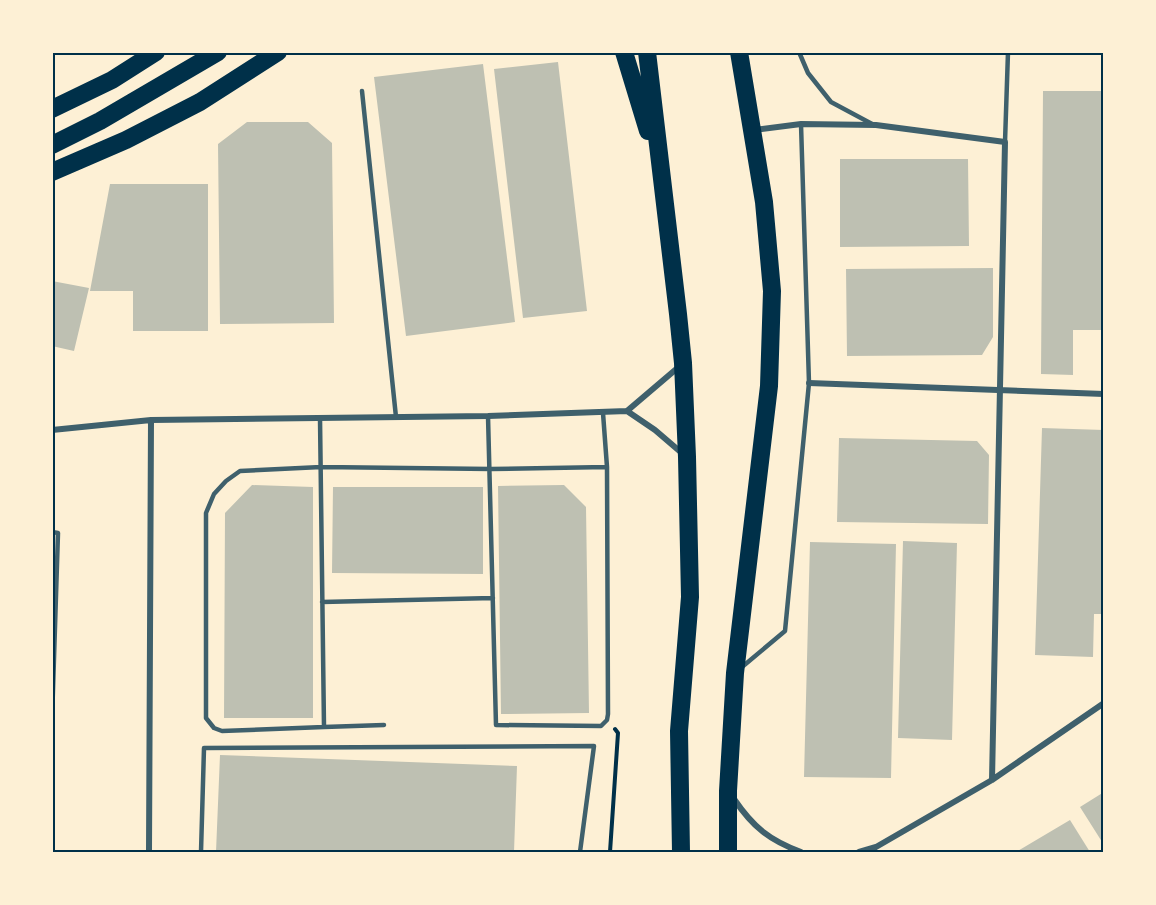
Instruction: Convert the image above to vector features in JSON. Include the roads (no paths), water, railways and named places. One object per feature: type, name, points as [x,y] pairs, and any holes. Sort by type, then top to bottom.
[{"type":"highway","points":[[52,109],[112,80],[156,52]]},
{"type":"highway","points":[[52,145],[100,121],[218,52]]},
{"type":"highway","points":[[52,172],[126,140],[200,102],[278,52]]},
{"type":"highway","points":[[624,52],[662,176]]},
{"type":"highway","points":[[648,52],[683,363],[687,458],[690,597],[680,731],[681,852]]},
{"type":"highway","points":[[728,852],[728,791],[735,673],[768,397],[772,291],[764,202],[739,52]]},
{"type":"street","points":[[753,130],[801,124],[876,125],[1005,142],[992,780]]},
{"type":"street","points":[[52,430],[151,420],[488,416],[627,411],[683,363]]},
{"type":"street","points":[[809,383],[1104,394]]},
{"type":"street","points":[[627,411],[656,430],[687,458]]},
{"type":"street","points":[[149,852],[151,420]]},
{"type":"street","points":[[859,852],[877,850],[992,780],[1104,703]]},
{"type":"street","points":[[728,791],[748,819],[771,839],[801,852]]},
{"type":"lane","points":[[799,52],[808,73],[831,102],[876,125]]},
{"type":"lane","points":[[1005,142],[1008,52]]},
{"type":"lane","points":[[362,91],[396,417]]},
{"type":"lane","points":[[735,673],[785,631],[809,383],[801,124]]},
{"type":"lane","points":[[488,416],[496,725],[601,726],[607,720],[608,467],[603,413]]},
{"type":"lane","points":[[320,418],[324,727]]},
{"type":"lane","points":[[384,725],[222,730],[214,728],[209,722],[206,712],[206,513],[209,503],[226,481],[240,471],[321,467],[491,469],[608,467]]},
{"type":"lane","points":[[52,532],[58,533],[52,721]]},
{"type":"lane","points":[[322,602],[494,598]]},
{"type":"lane","points":[[201,852],[204,748],[594,746],[580,852]]}]
